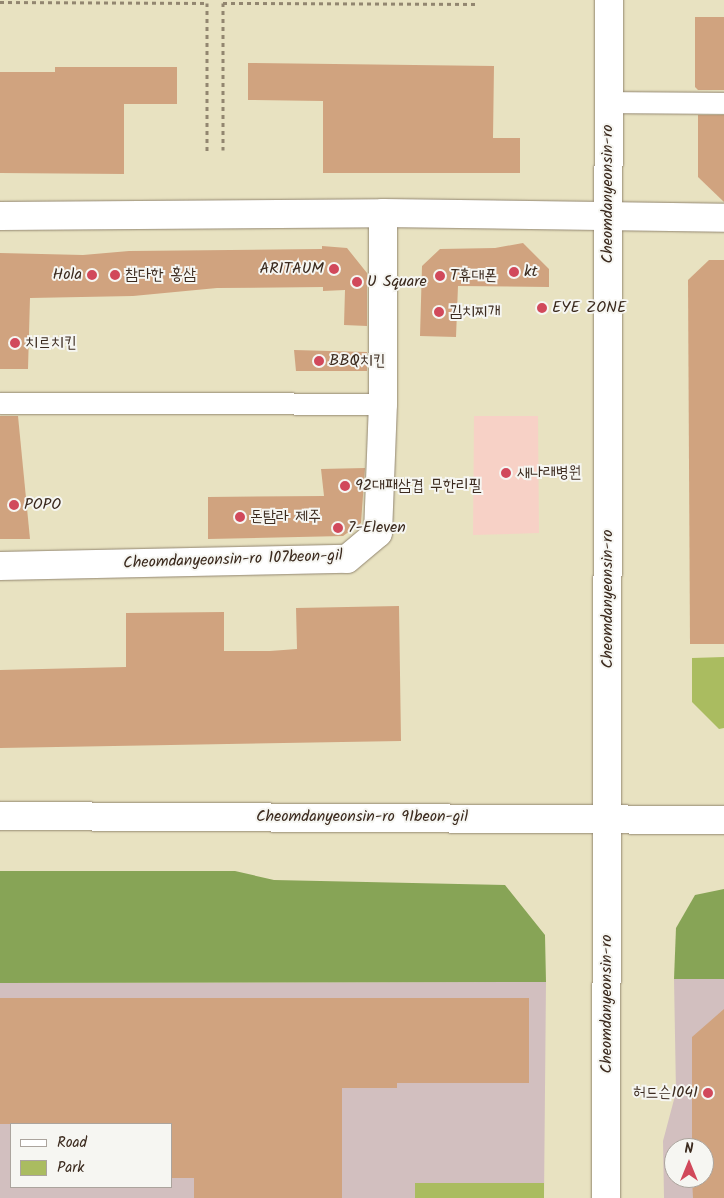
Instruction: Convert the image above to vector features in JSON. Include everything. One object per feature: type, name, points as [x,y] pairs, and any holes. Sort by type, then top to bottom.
[{"type":"street","name":"Cheomdanyeonsin-ro","points":[[606,1198],[609,0]]},
{"type":"street","points":[[608,102],[724,102]]},
{"type":"street","points":[[0,216],[383,213],[724,218]]},
{"type":"street","name":"Cheomdanyeonsin-ro 107beon-gil","points":[[0,566],[347,559],[378,533],[383,404],[383,213]]},
{"type":"street","points":[[0,403],[383,404]]},
{"type":"street","name":"Cheomdanyeonsin-ro 91beon-gil","points":[[0,816],[608,817],[724,820]]},
{"type":"path","points":[[0,2],[207,3],[207,151]]},
{"type":"path","points":[[223,150],[223,3],[479,4]]},
{"type":"shaded area","name":"새나래병원","points":[[474,416],[538,416],[539,533],[473,535]]},
{"type":"shaded area","points":[[674,979],[724,979],[724,1198],[664,1198],[663,1141],[676,1092]]},
{"type":"shaded area","points":[[546,982],[544,1198],[0,1198],[0,983]]},
{"type":"green space","points":[[724,657],[724,728],[719,729],[692,702],[692,658]]},
{"type":"green space","points":[[0,871],[235,871],[274,880],[505,885],[545,935],[546,982],[0,983]]},
{"type":"green space","points":[[724,889],[724,979],[674,979],[676,928],[695,895]]},
{"type":"green space","points":[[415,1183],[544,1183],[544,1198],[415,1198]]},
{"type":"building","points":[[695,17],[724,17],[724,90],[698,90],[695,87]]},
{"type":"building","points":[[248,63],[494,66],[493,138],[520,138],[520,173],[323,173],[323,101],[248,100]]},
{"type":"building","points":[[55,67],[177,67],[177,104],[124,104],[124,174],[0,173],[0,72],[55,72]]},
{"type":"building","points":[[698,115],[724,115],[724,202],[698,177]]},
{"type":"building","points":[[523,243],[549,269],[549,287],[458,286],[456,337],[420,336],[422,266],[440,249],[495,248]]},
{"type":"building","points":[[322,246],[347,248],[367,273],[367,326],[344,325],[345,290],[323,291],[323,287],[217,288],[133,296],[30,298],[28,369],[0,369],[0,253],[83,255],[129,251],[322,249]]},
{"type":"building","points":[[709,260],[724,260],[724,644],[690,644],[688,280]]},
{"type":"building","name":"BBQ치킨","points":[[294,350],[367,352],[367,371],[296,371]]},
{"type":"building","name":"POPO","points":[[0,416],[18,416],[30,539],[0,539]]},
{"type":"building","points":[[365,468],[361,523],[343,536],[208,539],[208,497],[324,496],[321,469]]},
{"type":"building","points":[[399,606],[401,741],[0,748],[0,670],[126,667],[126,613],[224,612],[224,651],[270,651],[297,649],[296,608]]},
{"type":"building","points":[[0,998],[529,998],[529,1083],[397,1083],[397,1088],[342,1088],[342,1198],[194,1198],[194,1178],[172,1178],[172,1123],[0,1124]]},
{"type":"building","name":"허드슨1041","points":[[724,1009],[724,1198],[693,1198],[692,1188],[714,1188],[714,1138],[692,1138],[692,1037]]},
{"type":"place","name":"ARITAUM","points":[[334,269]]},
{"type":"place","name":"kt","points":[[514,272]]},
{"type":"place","name":"Hola","points":[[92,275]]},
{"type":"place","name":"참다한 홍삼","points":[[115,275]]},
{"type":"place","name":"T휴대폰","points":[[440,276]]},
{"type":"place","name":"U Square","points":[[357,282]]},
{"type":"place","name":"EYE ZONE","points":[[542,308]]},
{"type":"place","name":"김치찌개","points":[[439,312]]},
{"type":"place","name":"치르치킨","points":[[15,343]]},
{"type":"place","name":"BBQ치킨","points":[[319,361]]},
{"type":"place","name":"새나래병원","points":[[506,473]]},
{"type":"place","name":"92대패삼겹 무한리필","points":[[345,486]]},
{"type":"place","name":"POPO","points":[[14,505]]},
{"type":"place","name":"돈탐라 제주","points":[[240,517]]},
{"type":"place","name":"7-Eleven","points":[[338,528]]},
{"type":"place","name":"허드슨1041","points":[[708,1093]]}]
